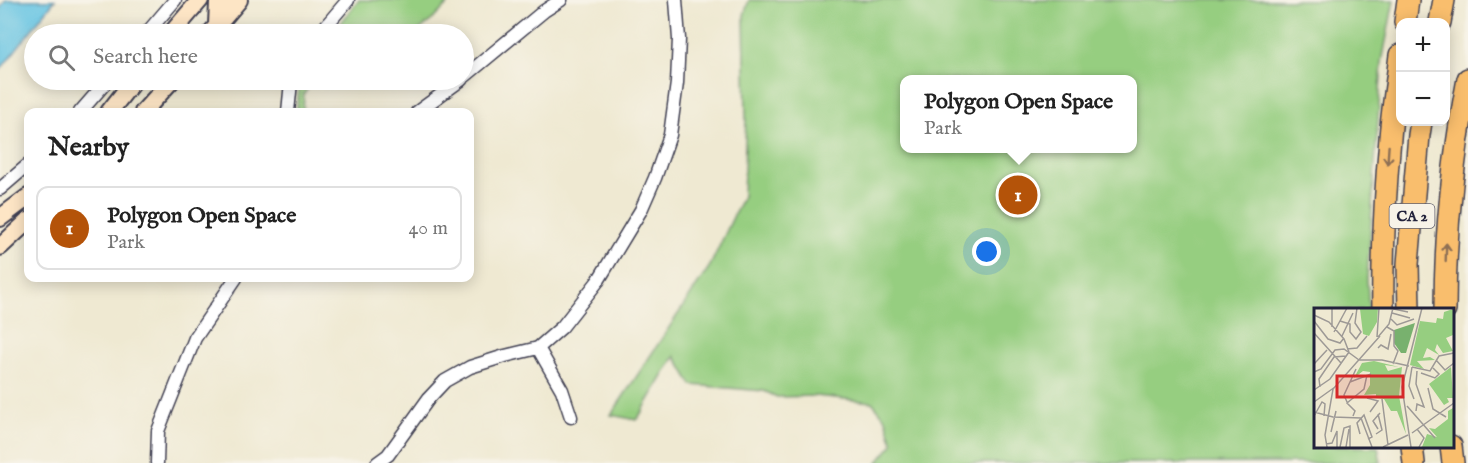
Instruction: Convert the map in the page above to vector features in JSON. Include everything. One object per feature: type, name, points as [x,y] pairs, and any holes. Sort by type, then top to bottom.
[{"type":"highway","points":[[1406,18],[1408,0]]},
{"type":"highway","points":[[1441,18],[1444,0]]},
{"type":"highway","points":[[1383,308],[1385,198],[1390,135],[1399,72]]},
{"type":"highway","name":"CA 2","points":[[1445,308],[1450,192],[1468,79]]},
{"type":"highway","name":"CA 2","points":[[1409,308],[1408,264],[1420,126]]},
{"type":"highway","points":[[1451,448],[1453,463]]},
{"type":"main road","points":[[180,24],[200,0]]},
{"type":"main road","points":[[215,24],[220,0]]},
{"type":"main road","points":[[219,24],[239,0]]},
{"type":"main road","points":[[111,108],[126,90]]},
{"type":"main road","points":[[147,108],[163,90]]},
{"type":"main road","points":[[0,207],[24,189]]},
{"type":"main road","points":[[0,218],[24,199]]},
{"type":"main road","points":[[0,236],[24,219]]},
{"type":"main road","points":[[0,247],[24,225]]},
{"type":"street","points":[[155,24],[175,0]]},
{"type":"street","points":[[328,24],[348,0]]},
{"type":"street","points":[[474,68],[544,11],[561,0]]},
{"type":"street","points":[[377,463],[388,455],[429,398],[445,381],[470,368],[538,348],[562,327],[598,281],[640,210],[655,178],[670,135],[677,83],[679,39],[676,0]]},
{"type":"street","points":[[84,108],[99,90]]},
{"type":"street","points":[[288,108],[290,90]]},
{"type":"street","points":[[422,108],[446,90]]},
{"type":"street","points":[[0,189],[24,168]]},
{"type":"street","points":[[157,463],[158,431],[195,339],[234,282]]},
{"type":"street","points":[[538,348],[562,390],[571,417]]},
{"type":"green space","points":[[359,0],[452,0],[427,24],[340,24]]},
{"type":"green space","points":[[749,0],[1394,0],[1382,62],[1367,279],[1369,308],[1314,308],[1314,448],[1378,448],[1381,463],[877,463],[893,444],[886,419],[872,402],[816,396],[777,397],[764,391],[692,385],[675,356],[637,420],[611,415],[710,266],[743,196],[746,118],[744,15]]},
{"type":"green space","points":[[299,90],[307,90],[304,94],[303,108],[297,108]]},
{"type":"water","points":[[6,0],[55,0],[36,24],[24,24],[24,39],[0,70],[0,8]]},
{"type":"place","name":"Polygon Open Space","points":[[1018,195]]}]
